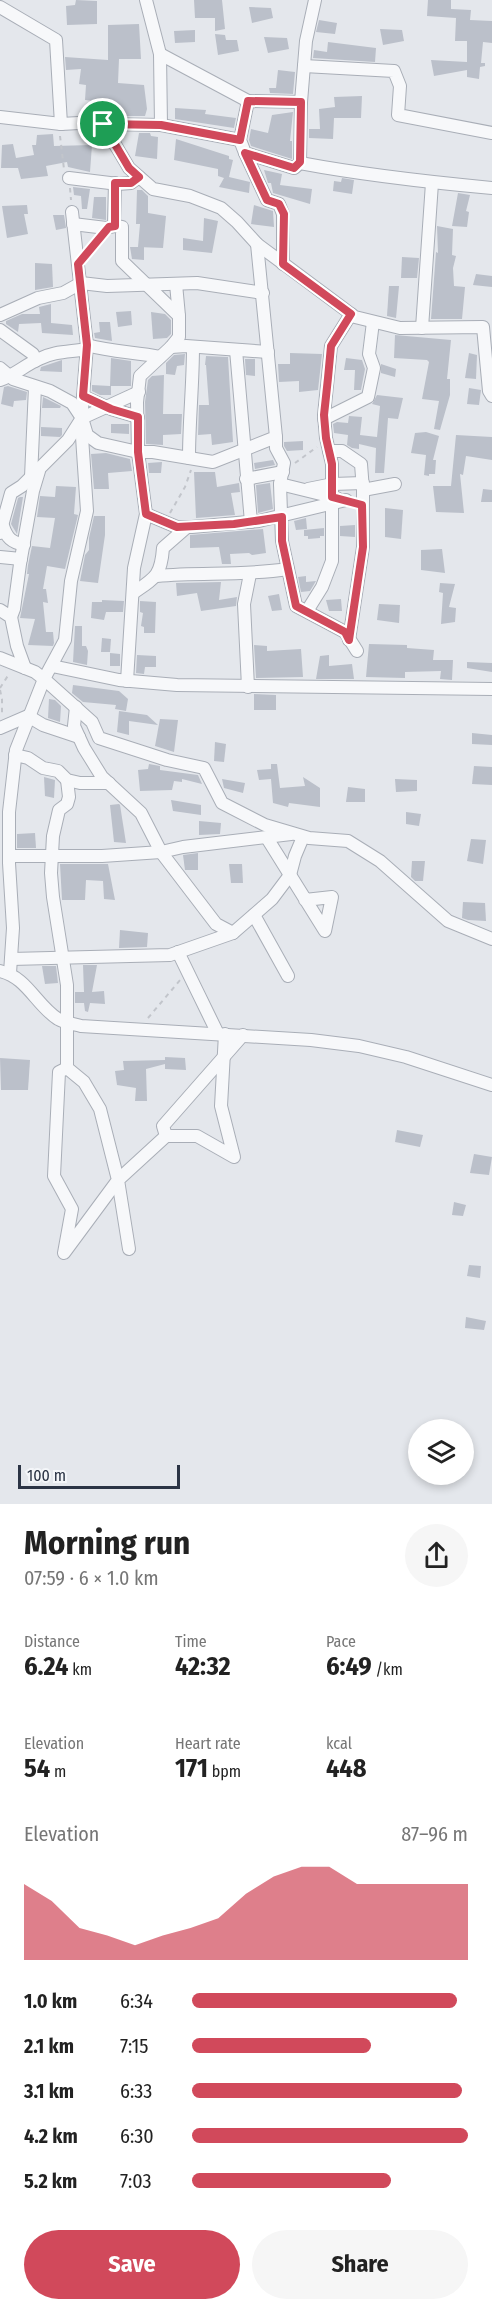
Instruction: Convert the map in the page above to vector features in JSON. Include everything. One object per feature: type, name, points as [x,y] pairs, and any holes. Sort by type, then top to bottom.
[{"type":"street","points":[[146,0],[160,54],[161,125]]},
{"type":"street","points":[[245,153],[294,168],[300,162],[301,102],[306,41],[315,0]]},
{"type":"street","points":[[0,7],[56,40],[61,124]]},
{"type":"street","points":[[160,54],[248,101],[301,102]]},
{"type":"street","points":[[304,66],[394,71],[400,86],[398,115],[492,133]]},
{"type":"street","points":[[248,101],[240,140],[267,200],[279,204],[284,214],[283,264]]},
{"type":"street","points":[[0,117],[61,124],[97,122],[161,125],[240,140]]},
{"type":"street","points":[[103,124],[129,168],[153,189],[190,196],[221,208],[257,244],[351,314],[400,328],[483,327],[489,391],[492,396]]},
{"type":"street","points":[[300,162],[344,171],[432,183],[492,188]]},
{"type":"street","points":[[69,178],[131,183],[139,177]]},
{"type":"street","points":[[112,226],[115,183]]},
{"type":"street","points":[[422,328],[432,183]]},
{"type":"street","points":[[179,316],[122,261],[122,227],[72,218],[87,347],[81,418],[87,511],[71,581],[65,640],[44,679],[15,755],[6,847],[13,928],[11,959],[5,972],[24,983],[51,1012],[68,1023],[81,1026],[243,1035],[359,1046],[492,1085]]},
{"type":"street","points":[[257,244],[276,448],[284,464],[281,478],[282,541],[296,606],[345,632],[357,651]]},
{"type":"street","points":[[0,315],[38,298],[63,293],[81,283],[107,286],[196,282],[263,293]]},
{"type":"street","points":[[127,681],[134,568],[146,514],[138,452],[140,376],[179,337],[176,284]]},
{"type":"street","points":[[307,611],[322,587],[332,561],[332,464],[324,419],[331,346],[351,314]]},
{"type":"street","points":[[324,419],[368,396],[374,368],[369,354],[373,322]]},
{"type":"street","points":[[0,330],[33,354],[35,361]]},
{"type":"street","points":[[5,378],[35,361],[58,352],[87,347],[160,357]]},
{"type":"street","points":[[171,347],[268,352]]},
{"type":"street","points":[[189,458],[193,347]]},
{"type":"street","points":[[236,350],[251,522]]},
{"type":"street","points":[[0,368],[5,378],[50,391],[72,403],[87,435],[98,444],[213,462],[276,437]]},
{"type":"street","points":[[31,477],[34,387]]},
{"type":"street","points":[[24,545],[13,543],[1,529],[11,493],[31,477],[68,440],[81,418],[139,392]]},
{"type":"street","points":[[83,396],[138,417]]},
{"type":"street","points":[[329,452],[342,451],[361,464],[363,547],[349,640]]},
{"type":"street","points":[[20,666],[17,646],[6,614],[14,609],[33,491],[40,467]]},
{"type":"street","points":[[246,479],[281,478],[302,490],[362,505]]},
{"type":"street","points":[[146,514],[177,527],[251,522],[282,517],[363,486],[395,484]]},
{"type":"street","points":[[0,489],[8,500]]},
{"type":"street","points":[[157,576],[162,565],[163,548],[187,527]]},
{"type":"street","points":[[0,557],[21,560]]},
{"type":"street","points":[[133,592],[157,576],[192,573],[250,574],[288,569]]},
{"type":"street","points":[[248,687],[244,604],[250,574]]},
{"type":"street","points":[[0,658],[44,679],[92,722],[99,738],[167,760],[204,768],[222,803],[265,825],[298,835],[348,841],[380,861],[448,921],[492,939]]},
{"type":"street","points":[[51,666],[127,681],[177,685],[492,689]]},
{"type":"street","points":[[76,707],[74,726],[78,737],[102,777],[141,813],[161,852],[216,924],[233,933]]},
{"type":"street","points":[[0,728],[28,716]]},
{"type":"street","points":[[28,716],[43,725],[78,737]]},
{"type":"street","points":[[15,755],[28,758],[43,768],[58,771],[67,780],[80,783],[109,783]]},
{"type":"street","points":[[67,780],[69,797],[67,804],[59,810],[53,836],[52,857],[53,897],[67,985],[67,1068]]},
{"type":"street","points":[[6,847],[52,857],[161,852],[183,847],[298,835]]},
{"type":"street","points":[[11,959],[170,955],[233,933],[272,899],[290,875],[298,835]]},
{"type":"street","points":[[267,838],[305,900]]},
{"type":"street","points":[[254,915],[288,976]]},
{"type":"street","points":[[67,1068],[59,1072],[54,1176],[72,1209],[64,1252],[118,1180],[166,1136],[197,1136],[234,1157],[221,1106],[225,1056],[221,1034],[178,952]]},
{"type":"street","points":[[166,1136],[163,1126],[243,1035]]},
{"type":"street","points":[[67,1068],[84,1082],[100,1109],[118,1180],[129,1249]]},
{"type":"path","points":[[78,264],[112,226]]},
{"type":"path","points":[[281,478],[317,447],[326,435]]},
{"type":"path","points":[[164,523],[185,487],[191,471],[189,458]]},
{"type":"path","points":[[0,688],[20,666]]},
{"type":"building","points":[[76,0],[97,1],[97,24],[67,25],[66,6],[75,5]]},
{"type":"building","points":[[194,0],[222,0],[225,29],[215,31],[215,18],[195,18]]},
{"type":"building","points":[[428,0],[451,0],[451,9],[471,10],[470,20],[492,21],[492,43],[483,42],[481,63],[485,63],[485,66],[480,67],[479,79],[467,77],[467,70],[434,76],[431,60],[467,62],[467,41],[455,41],[456,18],[427,16]]},
{"type":"building","points":[[249,7],[271,8],[273,18],[252,23]]},
{"type":"building","points":[[319,20],[337,23],[335,34],[316,32]]},
{"type":"building","points":[[139,24],[141,59],[119,59],[118,83],[144,85],[147,109],[145,116],[111,116],[112,103],[85,100],[86,85],[79,84],[81,69],[66,70],[65,57],[108,60],[108,25]]},
{"type":"building","points":[[380,29],[402,30],[404,41],[383,45]]},
{"type":"building","points":[[195,30],[195,42],[175,43],[174,31]]},
{"type":"building","points":[[215,34],[225,35],[226,40],[237,40],[239,51],[218,55]]},
{"type":"building","points":[[264,37],[287,38],[289,49],[268,53]]},
{"type":"building","points":[[328,42],[376,48],[375,62],[313,58],[314,50],[327,52]]},
{"type":"building","points":[[278,70],[295,72],[293,94],[270,93],[269,88],[276,88]]},
{"type":"building","points":[[362,96],[361,118],[334,118],[333,139],[309,138],[309,129],[320,129],[319,109],[335,107],[334,97]]},
{"type":"building","points":[[175,108],[206,110],[205,114],[236,118],[234,128],[175,119]]},
{"type":"building","points":[[293,112],[290,141],[292,141],[292,159],[251,146],[249,140],[251,129],[268,133],[272,115]]},
{"type":"building","points":[[139,133],[150,133],[151,136],[158,137],[157,159],[135,156]]},
{"type":"building","points":[[53,134],[54,146],[92,145],[90,172],[68,167],[67,162],[46,166],[48,176],[21,179],[18,168],[1,168],[2,145],[13,144],[16,158],[34,155],[32,145],[36,145],[37,135]]},
{"type":"building","points":[[176,139],[229,156],[229,159],[233,160],[229,177],[250,182],[249,193],[219,187],[224,178],[218,176],[218,169],[174,160]]},
{"type":"building","points":[[264,170],[282,174],[280,185],[312,189],[310,204],[273,193]]},
{"type":"building","points":[[342,178],[354,180],[352,194],[333,191],[334,181],[341,182]]},
{"type":"building","points":[[73,187],[90,189],[87,209],[82,209],[81,196],[74,195]]},
{"type":"building","points":[[137,190],[142,190],[148,196],[148,213],[166,216],[163,248],[138,247],[140,224],[136,224]]},
{"type":"building","points":[[458,193],[470,195],[466,211],[469,212],[467,227],[452,226]]},
{"type":"building","points":[[94,197],[106,197],[106,220],[92,218]]},
{"type":"building","points":[[27,205],[28,214],[24,214],[28,234],[7,238],[2,206]]},
{"type":"building","points":[[254,205],[273,211],[274,227],[251,224]]},
{"type":"building","points":[[53,215],[64,215],[66,228],[56,230]]},
{"type":"building","points":[[204,218],[218,221],[212,253],[183,250],[183,238],[203,241]]},
{"type":"building","points":[[437,226],[453,229],[452,255],[456,256],[453,268],[454,286],[465,287],[462,319],[431,319],[436,252],[438,253]]},
{"type":"building","points":[[130,247],[144,247],[144,260],[132,259]]},
{"type":"building","points":[[402,257],[419,258],[417,278],[401,278]]},
{"type":"building","points":[[35,263],[52,264],[53,287],[35,290]]},
{"type":"building","points":[[476,274],[492,276],[492,287],[473,285]]},
{"type":"building","points":[[389,286],[399,286],[396,318],[387,316]]},
{"type":"building","points":[[51,304],[51,323],[72,325],[73,335],[42,333],[41,323],[19,324],[18,332],[6,324],[6,321],[22,314],[40,314],[39,307]]},
{"type":"building","points":[[131,311],[132,325],[118,327],[116,312]]},
{"type":"building","points":[[151,312],[165,314],[171,320],[171,334],[167,338],[153,339]]},
{"type":"building","points":[[99,322],[110,322],[112,341],[95,338],[94,333],[100,332]]},
{"type":"building","points":[[395,335],[451,340],[447,379],[450,379],[450,395],[440,430],[434,429],[439,401],[422,399],[429,362],[394,358]]},
{"type":"building","points":[[290,353],[322,354],[318,390],[299,392],[299,381],[279,382],[278,364],[290,364]]},
{"type":"building","points":[[469,353],[477,355],[476,379],[465,378]]},
{"type":"building","points":[[185,354],[184,365],[177,366],[175,375],[166,374],[166,363],[174,355]]},
{"type":"building","points":[[206,356],[228,357],[233,442],[212,445],[211,434],[198,435],[199,405],[209,405]]},
{"type":"building","points":[[111,358],[131,361],[131,386],[111,386],[111,395],[100,395],[92,391],[92,385],[110,386]]},
{"type":"building","points":[[346,358],[362,360],[365,369],[361,390],[354,390],[355,370],[344,370]]},
{"type":"building","points":[[245,359],[255,359],[255,376],[246,375]]},
{"type":"building","points":[[62,360],[62,372],[40,371],[41,367]]},
{"type":"building","points":[[381,364],[396,369],[395,377],[381,373]]},
{"type":"building","points":[[164,375],[163,414],[182,414],[181,434],[163,435],[163,445],[146,444],[145,402],[148,380],[152,376]]},
{"type":"building","points":[[8,386],[27,392],[26,400],[14,401],[13,407],[1,404],[4,387]]},
{"type":"building","points":[[469,388],[481,390],[479,405],[467,404]]},
{"type":"building","points":[[377,395],[403,398],[398,419],[388,418],[384,473],[375,473],[376,448],[359,444],[359,449],[352,448],[347,445],[348,435],[334,433],[333,424],[348,423],[349,416],[362,417],[360,435],[377,437],[380,406],[372,404]]},
{"type":"building","points":[[43,397],[61,406],[60,408],[42,408]]},
{"type":"building","points":[[111,424],[129,424],[129,434],[111,433]]},
{"type":"building","points":[[41,427],[62,428],[62,435],[60,437],[41,436]]},
{"type":"building","points":[[426,432],[439,436],[433,460],[436,460],[435,474],[429,474],[429,476],[424,475],[426,455],[411,453],[415,433]]},
{"type":"building","points":[[456,435],[492,437],[492,460],[466,456],[463,475],[460,474],[464,513],[436,512],[433,486],[451,486]]},
{"type":"building","points":[[303,441],[303,450],[287,451],[284,446],[284,442]]},
{"type":"building","points":[[106,453],[130,459],[132,471],[108,473],[109,489],[94,489],[91,454]]},
{"type":"building","points":[[273,460],[275,465],[255,469],[254,463]]},
{"type":"building","points":[[162,462],[161,473],[149,473],[148,463]]},
{"type":"building","points":[[194,472],[215,472],[217,487],[239,483],[240,492],[231,493],[235,515],[196,518]]},
{"type":"building","points":[[270,483],[273,509],[258,513],[256,485]]},
{"type":"building","points":[[56,486],[76,487],[74,514],[78,515],[65,569],[47,566],[43,589],[46,589],[48,603],[43,602],[46,632],[53,632],[53,646],[28,645],[35,619],[20,618],[32,546],[50,548],[55,518],[37,517],[40,496],[55,497]]},
{"type":"building","points":[[483,489],[492,490],[492,502],[481,502]]},
{"type":"building","points":[[20,497],[23,497],[17,534],[11,524]]},
{"type":"building","points":[[385,508],[403,510],[401,539],[385,537]]},
{"type":"building","points":[[94,516],[105,516],[105,535],[98,583],[80,581],[85,555],[89,550]]},
{"type":"building","points":[[306,518],[307,529],[296,530],[294,521]]},
{"type":"building","points":[[355,525],[355,537],[340,536],[340,526]]},
{"type":"building","points":[[324,528],[324,536],[320,538],[308,539],[308,536],[304,536],[304,530]]},
{"type":"building","points":[[263,529],[266,553],[230,554],[231,564],[222,564],[219,547],[190,548],[190,535]]},
{"type":"building","points":[[442,549],[445,573],[421,570],[421,550]]},
{"type":"building","points":[[306,576],[306,582],[316,581],[310,591],[301,592],[298,577]]},
{"type":"building","points":[[221,582],[219,600],[237,597],[236,606],[201,611],[197,593],[177,596],[176,583]]},
{"type":"building","points":[[440,583],[455,584],[449,607],[456,608],[455,622],[441,624],[443,593],[439,592]]},
{"type":"building","points":[[279,594],[282,610],[272,611],[268,596]]},
{"type":"building","points":[[341,599],[342,611],[329,611],[326,600]]},
{"type":"building","points":[[102,600],[124,601],[123,612],[106,612],[104,620],[91,618],[92,602],[102,602]]},
{"type":"building","points":[[140,601],[156,602],[155,633],[144,633],[144,627],[141,626],[143,613],[140,612]]},
{"type":"building","points":[[379,604],[400,605],[399,623],[377,620]]},
{"type":"building","points":[[75,626],[82,626],[82,646],[86,646],[88,651],[87,665],[73,662]]},
{"type":"building","points":[[102,638],[111,639],[110,652],[101,652]]},
{"type":"building","points":[[369,644],[407,645],[407,648],[434,650],[433,660],[453,660],[452,680],[440,679],[441,671],[405,672],[405,678],[366,677]]},
{"type":"building","points":[[254,645],[267,646],[267,651],[301,649],[303,677],[256,678]]},
{"type":"building","points":[[110,653],[120,654],[120,666],[110,666]]},
{"type":"building","points":[[137,655],[156,656],[156,667],[145,667],[144,674],[136,673]]},
{"type":"building","points":[[329,655],[329,666],[352,664],[354,679],[316,679],[320,656]]},
{"type":"building","points":[[467,662],[492,663],[492,672],[467,668]]},
{"type":"building","points":[[73,685],[119,691],[128,699],[126,711],[115,709],[116,705],[83,702],[72,693]]},
{"type":"building","points":[[254,694],[276,695],[276,710],[254,710]]},
{"type":"building","points":[[49,699],[55,700],[61,706],[60,722],[48,718]]},
{"type":"building","points":[[119,711],[147,715],[158,725],[129,721],[129,735],[117,732]]},
{"type":"building","points":[[160,719],[178,720],[174,752],[155,746]]},
{"type":"building","points":[[472,733],[492,735],[492,745],[472,744]]},
{"type":"building","points":[[215,742],[226,744],[224,762],[214,761]]},
{"type":"building","points":[[149,764],[160,766],[160,770],[198,775],[202,784],[182,779],[182,782],[174,781],[172,790],[140,791],[138,770],[148,769]]},
{"type":"building","points":[[271,764],[277,764],[280,788],[305,786],[303,777],[320,788],[320,807],[289,803],[288,807],[273,803],[271,779],[259,780],[257,770],[271,769]]},
{"type":"building","points":[[474,766],[492,767],[492,785],[472,784]]},
{"type":"building","points":[[44,777],[55,780],[54,798],[45,796]]},
{"type":"building","points":[[222,779],[245,783],[243,793],[224,788]]},
{"type":"building","points":[[395,779],[417,780],[417,791],[396,792]]},
{"type":"building","points":[[348,787],[365,789],[365,802],[346,802]]},
{"type":"building","points":[[171,800],[201,805],[201,815],[173,811]]},
{"type":"building","points":[[119,804],[126,843],[114,842],[110,805]]},
{"type":"building","points":[[406,812],[421,814],[419,826],[406,824]]},
{"type":"building","points":[[199,821],[221,823],[220,834],[199,835]]},
{"type":"building","points":[[35,833],[36,848],[17,848],[17,834]]},
{"type":"building","points":[[471,839],[486,840],[483,864],[467,861]]},
{"type":"building","points":[[198,853],[198,870],[185,870],[183,855]]},
{"type":"building","points":[[412,861],[425,861],[423,881],[415,881],[411,877]]},
{"type":"building","points":[[60,864],[108,864],[115,900],[104,899],[103,881],[86,880],[85,900],[62,900]]},
{"type":"building","points":[[229,864],[242,864],[243,883],[231,883]]},
{"type":"building","points":[[463,902],[485,903],[486,921],[462,918]]},
{"type":"building","points":[[120,930],[148,933],[147,947],[119,948]]},
{"type":"building","points":[[83,965],[97,965],[92,992],[104,991],[105,1004],[90,1003],[88,1012],[85,1011],[84,1003],[75,1003],[75,992],[84,992]]},
{"type":"building","points":[[42,966],[56,966],[58,983],[45,984]]},
{"type":"building","points":[[165,1057],[185,1058],[186,1070],[165,1069],[165,1064],[146,1069],[147,1101],[135,1101],[136,1088],[117,1085],[115,1071],[124,1070],[123,1061],[165,1060]]},
{"type":"building","points":[[0,1058],[30,1060],[28,1090],[1,1090]]},
{"type":"building","points":[[397,1130],[423,1135],[420,1147],[395,1142]]},
{"type":"building","points":[[474,1154],[492,1157],[489,1175],[470,1173]]},
{"type":"building","points":[[454,1202],[466,1205],[463,1216],[452,1215]]},
{"type":"building","points":[[469,1265],[481,1266],[480,1278],[467,1276]]},
{"type":"building","points":[[466,1317],[486,1321],[484,1330],[465,1328]]},
{"type":"route","points":[[248,101],[301,102],[300,162],[294,168],[245,153],[267,200],[279,204],[284,214],[283,264],[351,314],[331,346],[324,415],[332,464],[332,497],[362,505],[363,547],[349,640],[345,632],[296,606],[282,541],[282,517],[234,524],[177,527],[146,514],[138,452],[138,417],[111,409],[83,396],[87,345],[78,264],[109,227],[115,226],[115,183],[131,183],[139,177],[129,168],[103,124],[161,125],[240,140],[248,101]]}]
